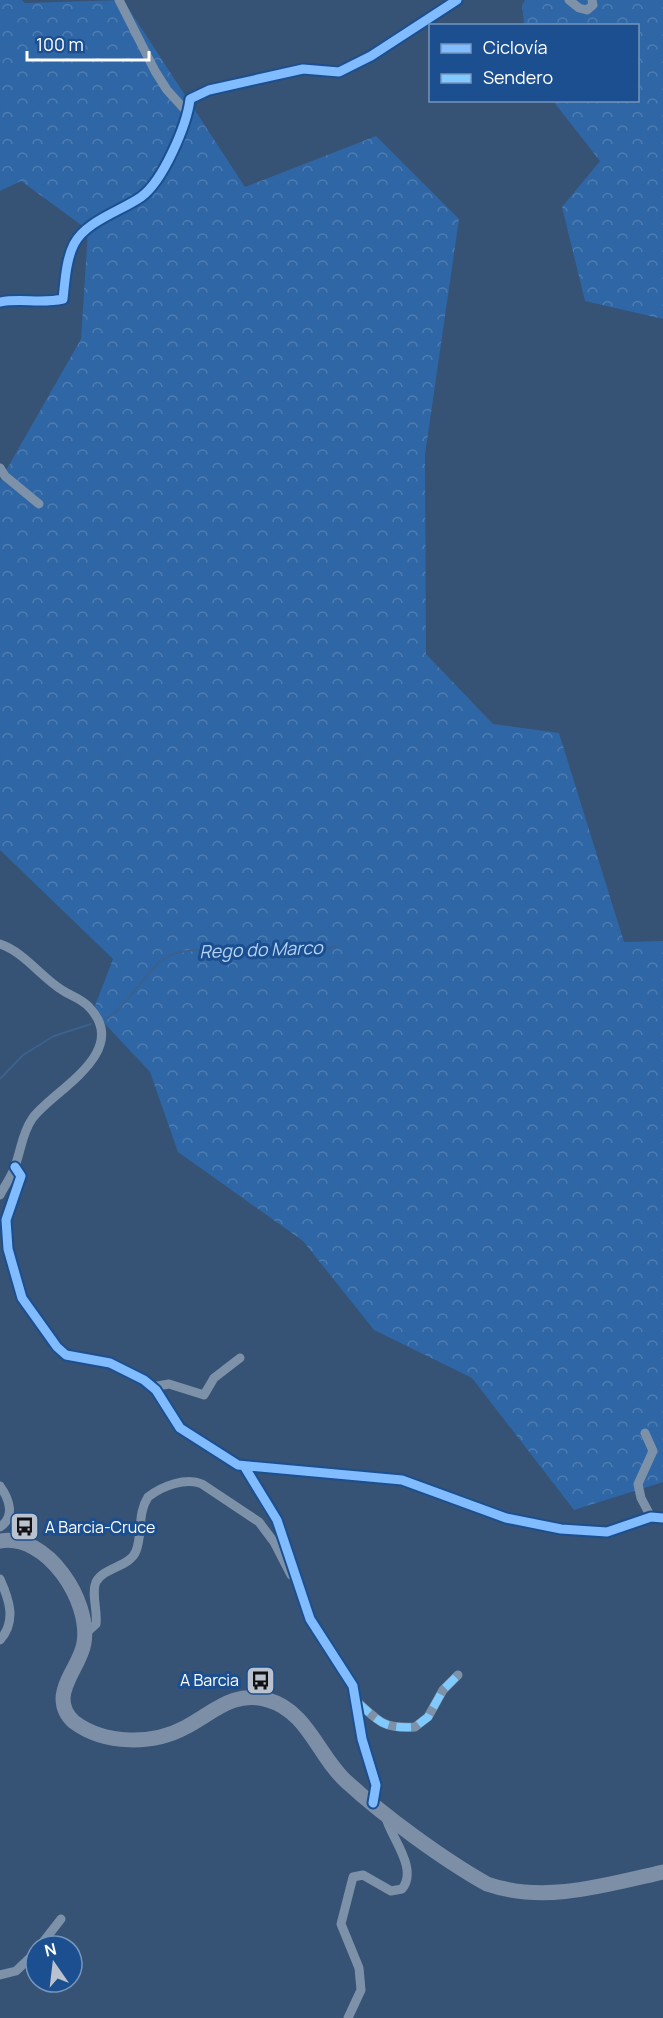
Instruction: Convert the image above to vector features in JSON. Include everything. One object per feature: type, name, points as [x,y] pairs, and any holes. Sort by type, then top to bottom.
[{"type":"main road","points":[[0,1541],[10,1540],[32,1544],[48,1557],[75,1597],[84,1623],[84,1635],[80,1657],[67,1684],[63,1700],[66,1713],[76,1724],[106,1737],[143,1740],[184,1728],[223,1703],[234,1699],[247,1697],[269,1700],[291,1711],[340,1776],[378,1807],[474,1876],[506,1890],[548,1894],[663,1872]]},
{"type":"street","points":[[118,0],[155,71],[167,90],[188,113]]},
{"type":"street","points":[[0,302],[20,300],[45,303],[63,299],[65,274],[74,243],[97,222],[144,195],[169,160],[188,113],[190,99],[209,90],[303,69],[339,72],[357,64],[457,0]]},
{"type":"street","points":[[569,0],[579,8],[587,10],[593,5],[592,0]]},
{"type":"street","points":[[0,468],[5,476],[39,504]]},
{"type":"street","points":[[0,944],[11,948],[62,991],[84,1002],[101,1028],[96,1053],[89,1065],[32,1117],[15,1167],[0,1195]]},
{"type":"street","points":[[15,1167],[21,1176],[8,1208],[6,1233],[16,1282],[22,1298],[57,1347],[66,1355],[111,1363],[152,1387],[180,1428],[238,1465],[344,1477],[402,1480],[506,1518],[561,1529],[607,1532],[651,1517],[663,1518]]},
{"type":"street","points":[[152,1387],[169,1384],[204,1395],[214,1378],[240,1358]]},
{"type":"street","points":[[645,1433],[653,1451],[638,1484],[641,1498],[651,1517]]},
{"type":"street","points":[[244,1466],[277,1520],[310,1619],[350,1677],[362,1739],[376,1785],[378,1807],[407,1869],[407,1881],[402,1889],[391,1891],[363,1875],[352,1877],[341,1924],[359,1968],[361,1990],[348,2018]]},
{"type":"street","points":[[84,1635],[96,1624],[96,1582],[101,1576],[129,1561],[135,1554],[140,1514],[148,1497],[183,1481],[202,1484],[259,1522],[274,1542],[289,1572],[295,1578]]},
{"type":"street","points":[[0,1486],[11,1513],[10,1518],[0,1527]]},
{"type":"street","points":[[0,1579],[8,1595],[10,1610],[6,1632],[0,1640]]},
{"type":"street","points":[[355,1700],[368,1715],[384,1724],[415,1727],[428,1717],[443,1690],[458,1675]]},
{"type":"street","points":[[49,1934],[61,1919]]},
{"type":"street","points":[[0,1975],[16,1971],[24,1963]]},
{"type":"green space","points":[[0,0],[22,0],[25,3],[123,0],[245,187],[376,136],[459,219],[425,455],[426,654],[493,724],[559,733],[624,942],[663,941],[663,1482],[574,1510],[472,1378],[374,1330],[303,1241],[178,1152],[150,1072],[93,1011],[113,959],[0,850],[0,481],[81,339],[88,230],[21,181],[0,191]]},
{"type":"green space","points":[[525,0],[663,0],[663,319],[585,301],[562,207],[600,161],[554,102],[639,102],[639,24],[524,24],[522,5]]},
{"type":"waterway","name":"Rego do Marco","points":[[104,1020],[124,1003],[160,961],[171,955],[185,951],[219,949],[282,952],[337,947]]},
{"type":"waterway","name":"Rego do Marco","points":[[0,1079],[23,1055],[54,1036],[91,1024]]},
{"type":"marked path","points":[[358,1703],[383,1723],[396,1727],[415,1727],[428,1717],[443,1690],[458,1675]]},
{"type":"cycle path","points":[[0,302],[63,299],[65,278],[74,244],[87,229],[141,197],[158,179],[173,152],[190,99],[209,90],[303,69],[339,72],[371,56],[457,0]]},
{"type":"cycle path","points":[[15,1167],[21,1176],[6,1220],[8,1249],[22,1298],[57,1347],[66,1355],[110,1363],[144,1380],[156,1390],[180,1428],[238,1465],[402,1480],[506,1518],[561,1529],[607,1532],[651,1517],[663,1518]]},
{"type":"cycle path","points":[[244,1466],[277,1520],[310,1619],[353,1686],[362,1739],[376,1785],[373,1803]]},
{"type":"place","name":"A Barcia-Cruce","points":[[24,1527]]},
{"type":"place","name":"A Barcia","points":[[260,1680]]}]
